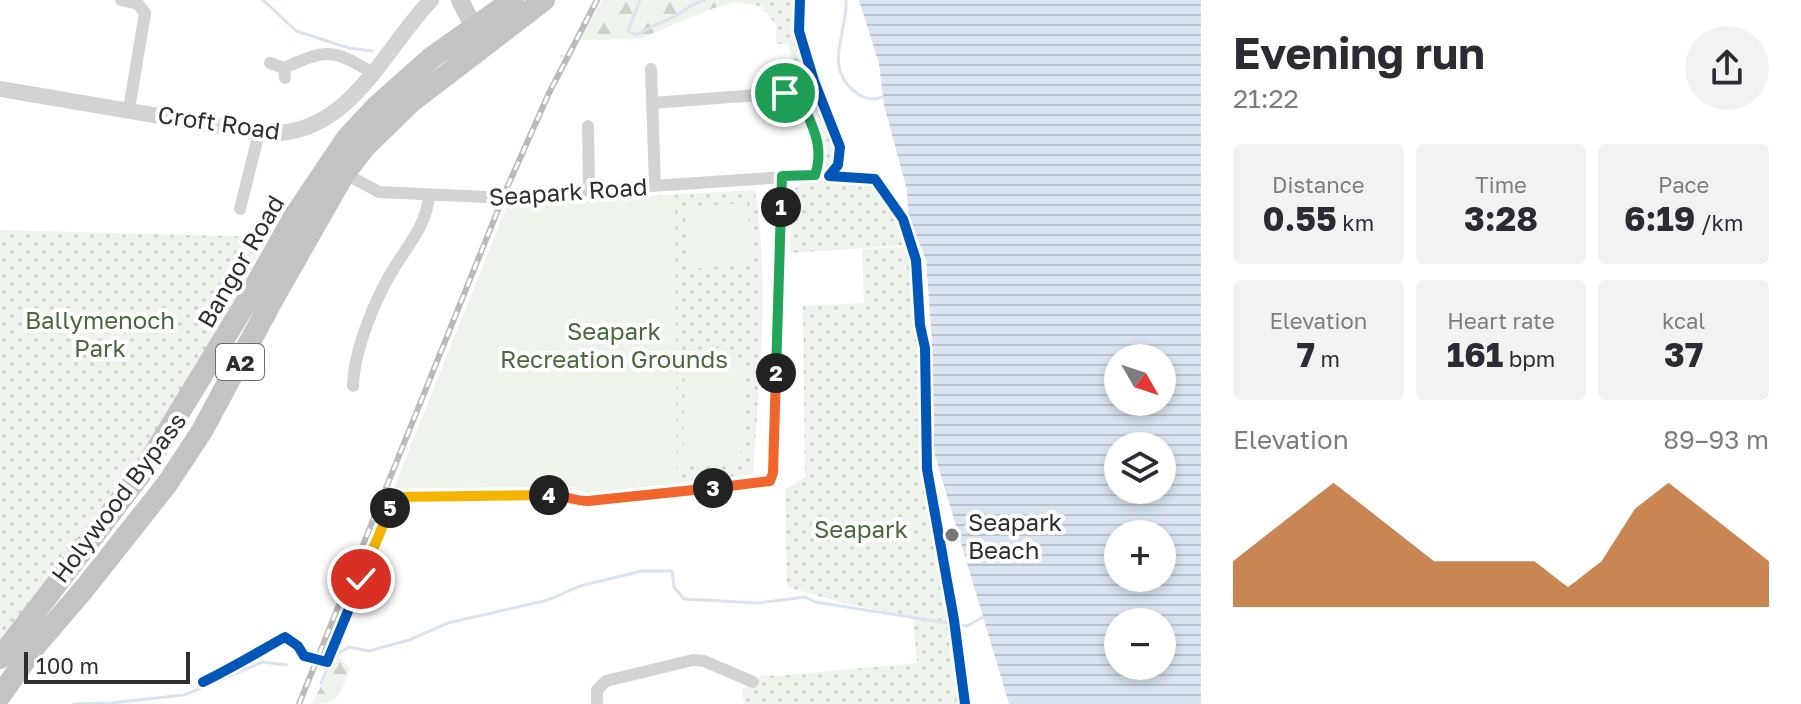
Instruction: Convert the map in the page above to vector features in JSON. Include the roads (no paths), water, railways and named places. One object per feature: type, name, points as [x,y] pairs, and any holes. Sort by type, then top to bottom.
[{"type":"highway","name":"Holywood Bypass","points":[[483,33],[513,0]]},
{"type":"highway","name":"Holywood Bypass","points":[[0,696],[36,645],[167,484],[202,431],[274,297],[336,168],[347,138],[399,85],[431,58],[544,0]]},
{"type":"highway","name":"Bangor Road","points":[[0,658],[146,467],[336,168]]},
{"type":"main road","points":[[460,0],[483,33]]},
{"type":"street","points":[[121,0],[138,4],[145,13],[129,109]]},
{"type":"street","name":"Croft Road","points":[[0,89],[259,133],[292,132],[322,121],[352,99],[431,0]]},
{"type":"street","points":[[270,63],[284,73],[326,52],[353,61],[373,73]]},
{"type":"street","points":[[651,69],[655,185]]},
{"type":"street","name":"Seapark Road","points":[[336,168],[379,192],[486,197],[815,175],[820,143],[798,92],[652,103]]},
{"type":"street","points":[[588,126],[589,190]]},
{"type":"street","points":[[240,209],[259,133]]},
{"type":"street","points":[[203,682],[285,637],[311,658],[327,662],[395,497],[564,495],[573,501],[588,501],[770,481],[773,473],[782,176]]},
{"type":"street","points":[[350,378],[392,272],[428,213],[429,195]]},
{"type":"street","points":[[597,704],[597,690],[610,679],[693,660],[704,661],[753,682]]},
{"type":"waterway","points":[[263,0],[296,31],[349,48],[372,51]]},
{"type":"waterway","points":[[640,0],[628,31],[636,35],[704,0]]},
{"type":"waterway","points":[[846,0],[839,48],[840,71],[845,81],[861,96],[871,99],[883,97]]},
{"type":"waterway","points":[[336,655],[349,647],[369,651],[409,640],[448,623],[548,600],[580,586],[642,571],[672,571],[674,587],[684,599],[759,603],[805,597],[815,602],[967,626],[983,617]]},
{"type":"waterway","points":[[218,681],[262,662],[287,665]]},
{"type":"waterway","points":[[321,683],[329,665]]},
{"type":"waterway","points":[[74,704],[184,695],[204,687]]},
{"type":"railway","points":[[299,704],[506,190],[549,93],[597,0]]},
{"type":"place","name":"Seapark Beach","points":[[952,535]]},
{"type":"park label","name":"Ballymenoch Park","points":[[100,333]]},
{"type":"park label","name":"Seapark Recreation Grounds","points":[[614,344]]},
{"type":"park label","name":"Seapark","points":[[861,528]]}]
